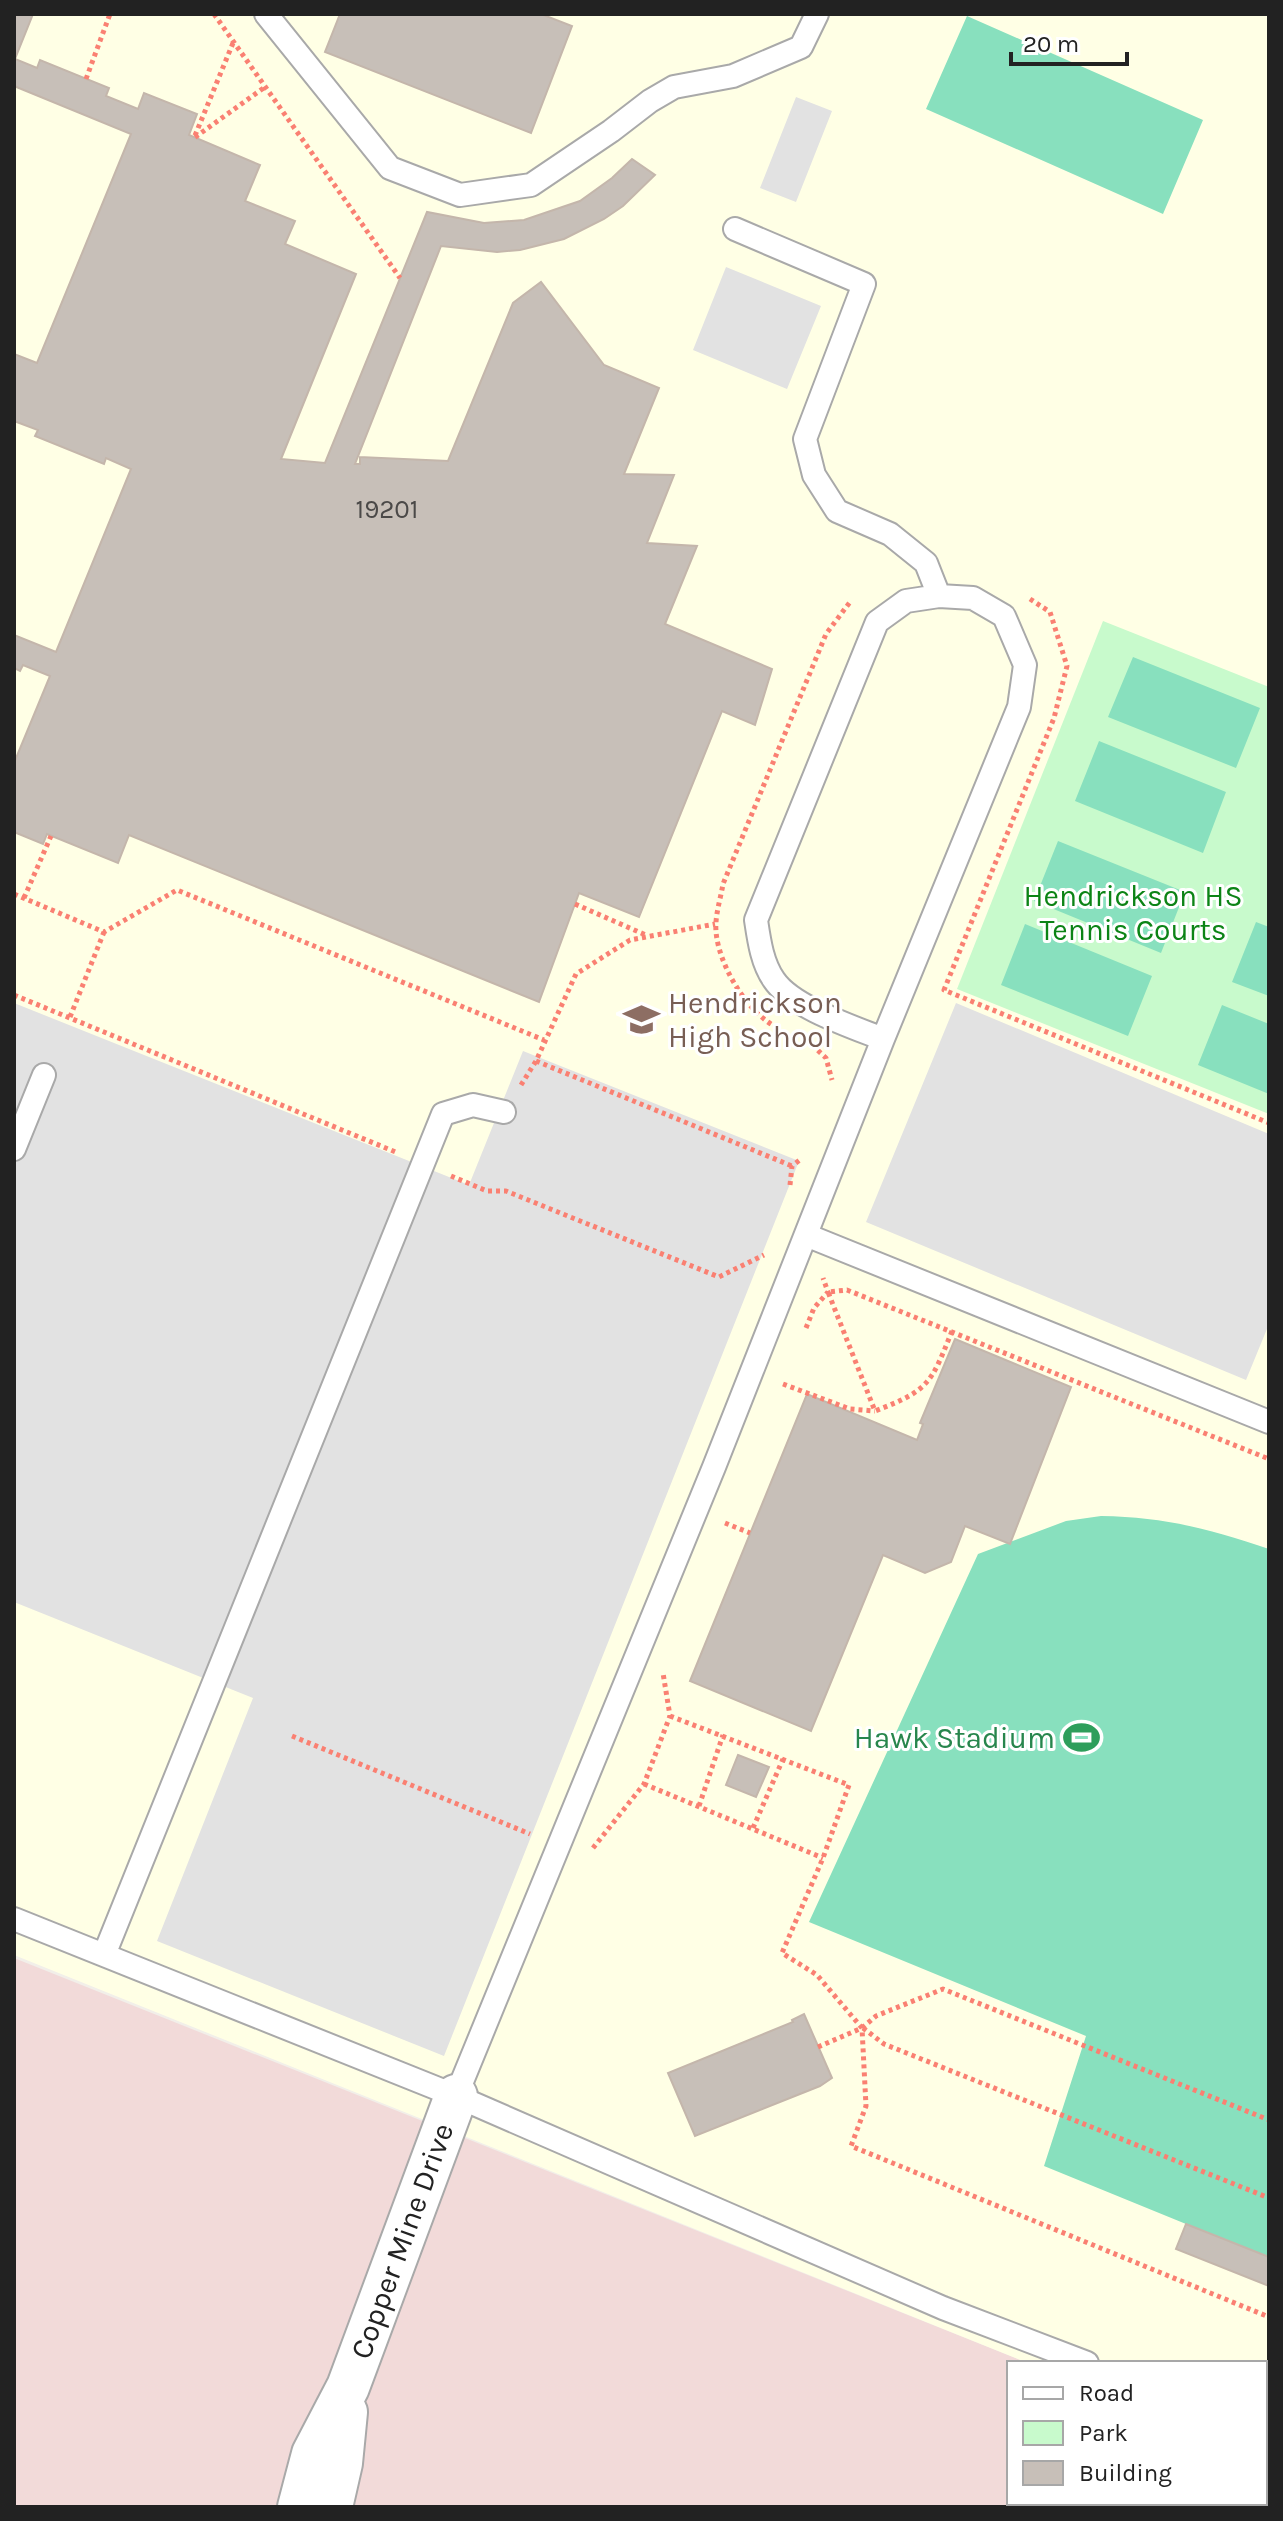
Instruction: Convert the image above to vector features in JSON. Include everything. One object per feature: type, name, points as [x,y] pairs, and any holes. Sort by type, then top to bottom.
[{"type":"street","name":"Copper Mine Drive","points":[[299,2507],[313,2454],[348,2387],[456,2096]]},
{"type":"street","name":"Copper Mine Drive","points":[[331,2507],[341,2463],[348,2387]]},
{"type":"lane","points":[[266,14],[390,168],[460,195],[531,185],[674,87],[733,76],[801,47],[817,14]]},
{"type":"lane","points":[[735,229],[864,284],[805,439],[814,475],[837,511],[890,534],[926,563],[939,596]]},
{"type":"lane","points":[[456,2096],[696,1511],[883,1039],[1019,707],[1025,665],[1004,616],[973,598],[939,596],[906,601],[877,622],[756,920],[759,946],[774,981],[801,1003],[883,1039]]},
{"type":"lane","points":[[14,1149],[44,1075]]},
{"type":"lane","points":[[104,1955],[443,1114],[473,1105],[504,1112]]},
{"type":"lane","points":[[806,1235],[1269,1422]]},
{"type":"lane","points":[[14,1919],[456,2096],[943,2308],[1082,2361]]},
{"type":"path","points":[[86,79],[110,14]]},
{"type":"path","points":[[214,14],[400,278]]},
{"type":"path","points":[[233,42],[194,138],[265,87]]},
{"type":"path","points":[[24,898],[51,836]]},
{"type":"path","points":[[70,1017],[104,932],[177,890],[544,1040]]},
{"type":"path","points":[[14,894],[104,932]]},
{"type":"path","points":[[575,904],[649,936]]},
{"type":"path","points":[[509,1086],[522,1085],[576,974],[630,940],[715,924]]},
{"type":"path","points":[[14,995],[487,1191],[506,1191],[719,1277],[766,1254],[770,1244]]},
{"type":"path","points":[[536,1061],[792,1166]]},
{"type":"path","points":[[392,1150],[400,1137]]},
{"type":"path","points":[[835,1247],[823,1278],[875,1411]]},
{"type":"path","points":[[803,1333],[814,1308],[828,1292],[847,1290],[1269,1459]]},
{"type":"path","points":[[783,1384],[850,1409],[875,1411],[910,1397],[933,1376],[952,1331]]},
{"type":"path","points":[[777,1397],[788,1371]]},
{"type":"path","points":[[719,1537],[731,1509]]},
{"type":"path","points":[[725,1523],[750,1533]]},
{"type":"path","points":[[587,1856],[644,1784],[670,1716],[663,1674],[669,1660]]},
{"type":"path","points":[[670,1716],[849,1785],[823,1858],[782,1953],[817,1975],[862,2028],[884,2044],[1269,2198]]},
{"type":"path","points":[[699,1806],[723,1735]]},
{"type":"path","points":[[292,1736],[535,1836]]},
{"type":"path","points":[[753,1828],[783,1759]]},
{"type":"path","points":[[644,1784],[823,1858]]},
{"type":"path","points":[[818,2047],[862,2028],[876,2016],[943,1989],[1269,2120]]},
{"type":"path","points":[[862,2028],[866,2106],[851,2146],[1269,2317]]},
{"type":"shaded area","name":"Hendrickson High School","points":[[14,14],[1269,14],[1269,2460],[1267,2361],[1023,2361],[14,1955]]},
{"type":"shaded area","points":[[796,97],[832,111],[796,202],[760,188]]},
{"type":"shaded area","points":[[726,267],[821,306],[787,389],[693,350]]},
{"type":"shaded area","points":[[14,1003],[469,1185],[523,1051],[799,1161],[444,2056],[157,1941],[253,1698],[14,1602]]},
{"type":"shaded area","points":[[956,1003],[1269,1134],[1269,1324],[1246,1380],[866,1222]]},
{"type":"shaded area","points":[[14,1958],[1023,2361],[1007,2361],[1007,2505],[1267,2505],[1269,2459],[1269,2507],[14,2507]]},
{"type":"green space","points":[[967,16],[1203,120],[1163,214],[926,109]]},
{"type":"green space","name":"Hendrickson HS Tennis Courts","points":[[1103,621],[1269,687],[1269,1114],[957,989]]},
{"type":"green space","points":[[1133,657],[1260,708],[1236,768],[1108,717]]},
{"type":"green space","points":[[1099,741],[1226,792],[1203,853],[1075,801]]},
{"type":"green space","points":[[1058,841],[1185,892],[1161,953],[1034,901]]},
{"type":"green space","points":[[1256,922],[1269,927],[1269,996],[1232,982]]},
{"type":"green space","points":[[1025,924],[1152,976],[1128,1036],[1001,985]]},
{"type":"green space","points":[[1222,1005],[1269,1024],[1269,1094],[1198,1065]]},
{"type":"green space","name":"Hawk Stadium","points":[[1101,1516],[1186,1525],[1269,1549],[1269,2286],[1176,2249],[1186,2224],[1044,2166],[1086,2036],[809,1922],[978,1554],[1066,1521]]},
{"type":"building","points":[[14,14],[33,14],[15,59],[37,68],[40,60],[109,88],[106,96],[138,109],[144,93],[197,114],[189,135],[260,165],[245,201],[295,221],[285,244],[356,274],[281,459],[325,463],[427,212],[484,223],[524,220],[580,201],[632,159],[655,175],[623,206],[564,239],[520,250],[497,252],[441,246],[355,464],[360,464],[360,457],[448,461],[513,303],[541,282],[604,365],[659,388],[624,474],[674,475],[647,543],[697,546],[665,624],[772,669],[755,725],[722,711],[639,917],[579,893],[539,1002],[129,835],[118,863],[47,834],[43,844],[14,832],[14,763],[50,676],[23,665],[20,671],[14,668],[14,635],[56,652],[131,469],[106,458],[104,464],[35,436],[38,430],[14,421],[14,354],[37,363],[131,134],[14,86]]},
{"type":"building","points":[[340,14],[541,14],[572,26],[531,133],[325,52]]},
{"type":"building","points":[[955,1339],[1071,1387],[1010,1544],[965,1526],[951,1562],[925,1573],[883,1555],[811,1731],[690,1681],[807,1394],[917,1440],[923,1424],[920,1423]]},
{"type":"building","points":[[738,1755],[769,1767],[756,1797],[726,1785]]},
{"type":"building","points":[[804,2014],[832,2078],[820,2086],[695,2136],[668,2073],[793,2022]]},
{"type":"building","points":[[1186,2224],[1269,2257],[1269,2286],[1176,2249]]},
{"type":"place","name":"Hendrickson High School","points":[[642,1020]]},
{"type":"place","name":"Hawk Stadium","points":[[1081,1738]]}]
